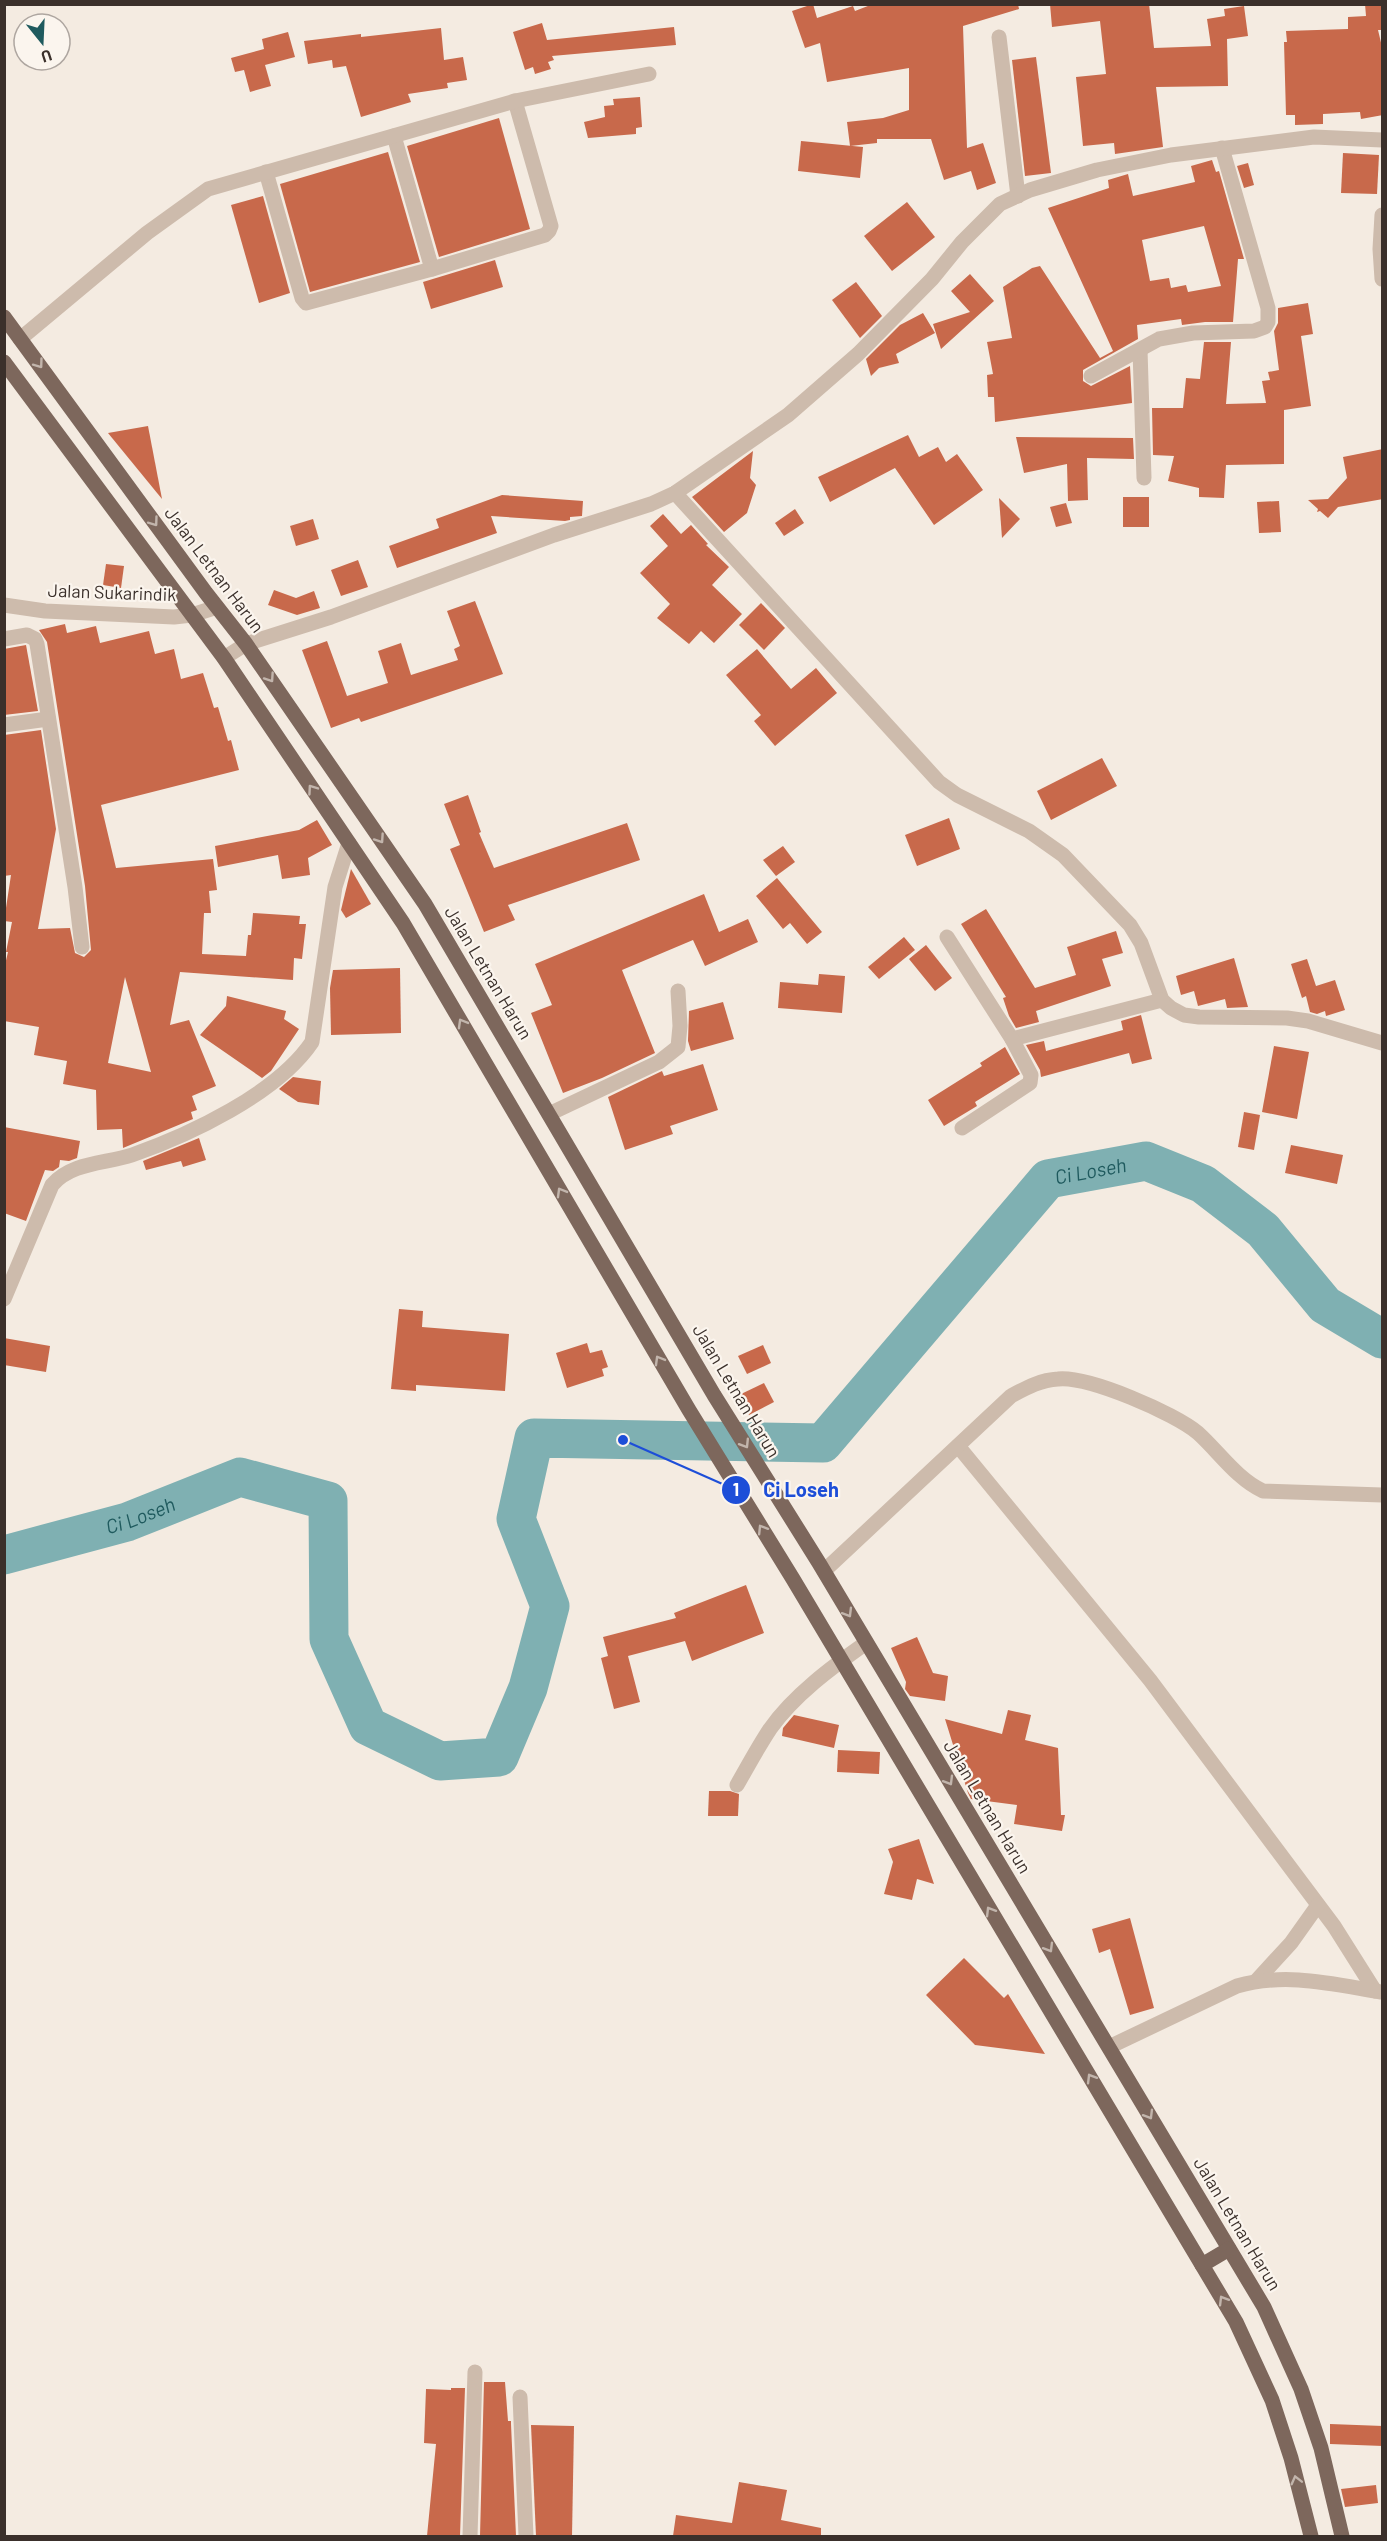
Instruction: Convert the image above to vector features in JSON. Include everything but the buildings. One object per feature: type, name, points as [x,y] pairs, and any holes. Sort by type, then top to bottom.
[{"type":"main road","name":"Jalan Letnan Harun","points":[[4,317],[246,644],[425,904],[714,1395],[821,1567],[1264,2307],[1301,2389],[1321,2448],[1342,2536]]},
{"type":"main road","points":[[4,362],[224,658],[403,923],[689,1410],[842,1660],[1236,2322],[1272,2400],[1291,2458],[1311,2536]]},
{"type":"main road","points":[[1202,2265],[1229,2249]]},
{"type":"street","points":[[999,37],[1018,196]]},
{"type":"street","points":[[20,339],[147,233],[208,189],[515,101],[649,74]]},
{"type":"street","points":[[266,172],[302,298],[306,303],[432,269],[545,235],[549,231],[551,226],[515,101]]},
{"type":"street","points":[[394,136],[432,269]]},
{"type":"street","points":[[224,658],[246,644],[331,617],[554,535],[651,504],[675,493],[788,416],[858,354],[932,279],[962,242],[1000,204],[1030,190],[1097,170],[1222,148],[1314,137],[1383,140]]},
{"type":"street","points":[[1091,376],[1159,339],[1193,333],[1254,331],[1265,327],[1268,322],[1268,308],[1222,148]]},
{"type":"street","points":[[1383,214],[1380,249],[1383,279]]},
{"type":"street","points":[[1140,350],[1144,478]]},
{"type":"street","points":[[675,493],[939,782],[957,795],[1046,842],[1063,855],[1118,910],[1141,943],[1162,1000],[1171,1008],[1184,1015],[1287,1018],[1308,1021],[1383,1043]]},
{"type":"street","name":"Jalan Sukarindik","points":[[4,605],[45,611],[174,617],[192,615],[217,607]]},
{"type":"street","points":[[4,639],[27,635],[35,639],[75,887],[82,947]]},
{"type":"street","points":[[4,725],[48,719]]},
{"type":"street","points":[[4,1299],[52,1185],[58,1178],[87,1165],[130,1156],[191,1132],[241,1104],[283,1073],[303,1054],[312,1042],[335,887],[349,843]]},
{"type":"street","points":[[947,937],[1012,1038],[1030,1075],[1030,1083],[962,1128]]},
{"type":"street","points":[[549,1114],[659,1062],[678,1047],[680,1026],[678,991]]},
{"type":"street","points":[[1012,1038],[1162,1000]]},
{"type":"street","points":[[821,1567],[1011,1396],[1027,1387],[1060,1378],[1075,1380],[1177,1418],[1198,1434],[1248,1481],[1263,1491],[1383,1495]]},
{"type":"street","points":[[958,1446],[1150,1680],[1318,1905],[1379,1992]]},
{"type":"street","points":[[737,1785],[771,1728],[801,1695],[866,1643]]},
{"type":"street","points":[[1257,1980],[1303,1928],[1318,1905]]},
{"type":"street","points":[[1109,2047],[1237,1986],[1257,1980],[1304,1979],[1379,1992]]},
{"type":"street","points":[[470,2536],[475,2372]]},
{"type":"street","points":[[520,2397],[526,2536]]},
{"type":"waterway","name":"Ci Loseh","points":[[4,1555],[127,1522],[240,1477],[328,1501],[329,1639],[368,1726],[440,1761],[499,1757],[528,1688],[550,1606],[516,1519],[534,1438],[823,1443],[1048,1179],[1146,1161],[1203,1184],[1263,1230],[1325,1305],[1382,1339]]},
{"type":"place","name":"Ci Loseh","points":[[623,1440]]}]
